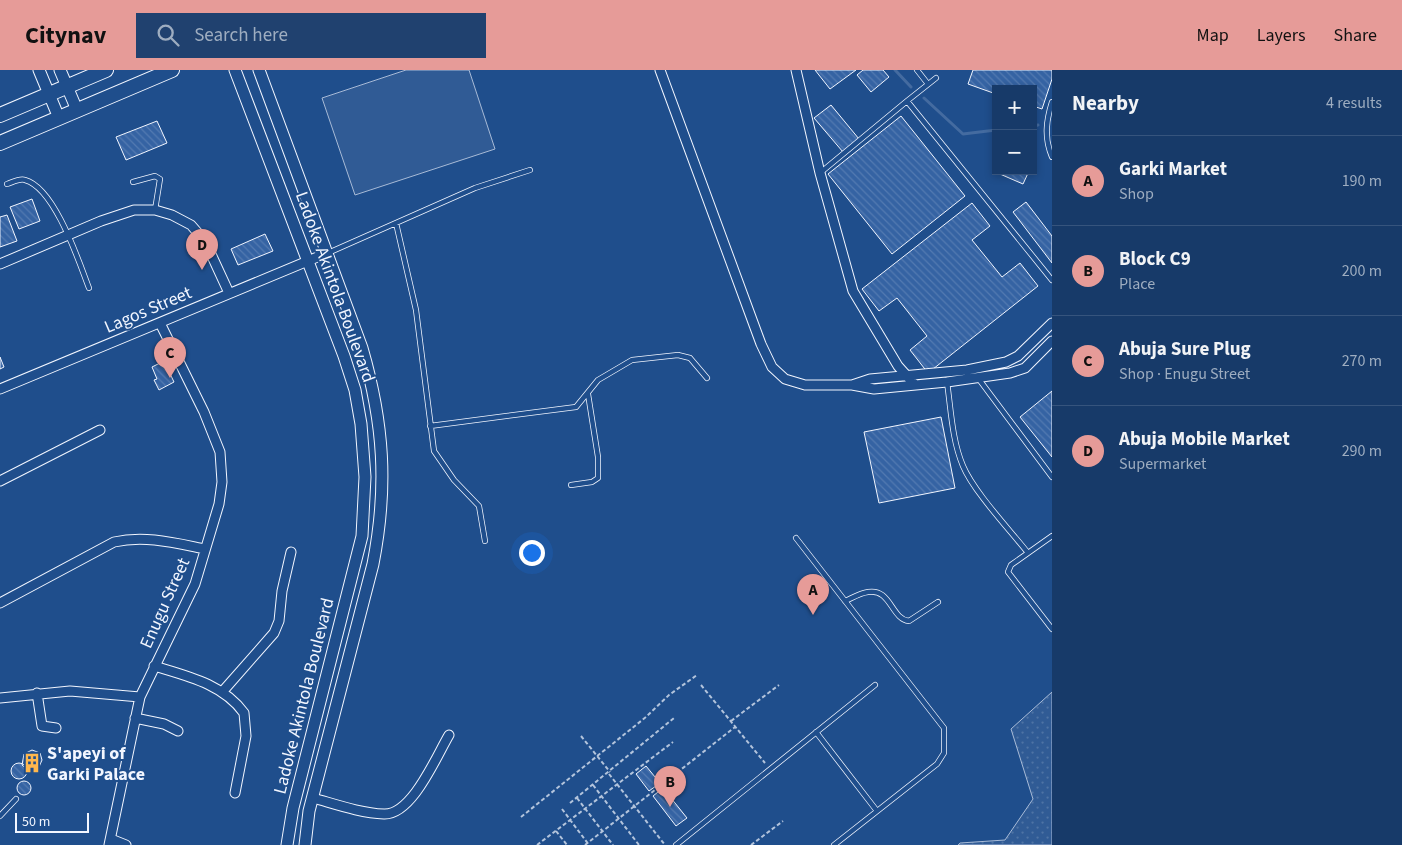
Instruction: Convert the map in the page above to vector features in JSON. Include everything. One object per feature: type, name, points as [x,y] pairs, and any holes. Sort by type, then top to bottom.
[{"type":"main road","points":[[0,115],[106,70]]},
{"type":"main road","points":[[0,143],[172,70]]},
{"type":"street","points":[[39,70],[59,118]]},
{"type":"street","points":[[60,70],[77,110]]},
{"type":"street","name":"Ladoke Akintola Boulevard","points":[[235,70],[310,261],[355,390],[361,424],[365,506],[357,560],[293,808],[287,845]]},
{"type":"street","name":"Ladoke Akintola Boulevard","points":[[259,70],[373,384],[380,420],[383,478],[378,537],[373,564],[313,798],[305,845]]},
{"type":"street","points":[[660,70],[761,344],[772,368],[786,379],[805,385],[852,385],[874,389],[978,378],[1025,368],[1052,341]]},
{"type":"street","points":[[796,70],[820,173],[853,291],[898,366],[915,385]]},
{"type":"street","points":[[0,264],[134,210],[155,210],[172,215],[191,225],[200,236],[218,268],[229,294]]},
{"type":"street","name":"Lagos Street","points":[[0,389],[327,253]]},
{"type":"street","name":"Enugu Street","points":[[110,842],[140,697],[195,584],[219,504],[222,482],[220,452],[204,412],[160,323]]},
{"type":"street","points":[[852,385],[870,379],[967,370],[1006,362],[1018,356],[1052,323]]},
{"type":"street","points":[[0,481],[100,430]]},
{"type":"street","points":[[1,600],[114,542],[131,538],[151,539],[205,549]]},
{"type":"street","points":[[223,692],[274,633],[279,621],[282,591],[291,552]]},
{"type":"street","points":[[154,666],[199,680],[223,692],[244,713],[246,736],[235,793]]},
{"type":"street","points":[[0,698],[70,690],[140,697]]},
{"type":"street","points":[[37,693],[42,726],[56,728]]},
{"type":"street","points":[[135,718],[164,724],[178,731]]},
{"type":"street","points":[[313,798],[385,814],[401,810],[413,798],[449,735]]},
{"type":"street","points":[[110,842],[126,845]]},
{"type":"lane","points":[[917,70],[928,84]]},
{"type":"lane","points":[[820,173],[936,78]]},
{"type":"lane","points":[[907,101],[1052,280]]},
{"type":"lane","points":[[1052,102],[1046,128],[1046,140],[1052,157]]},
{"type":"lane","points":[[327,253],[475,188],[530,170]]},
{"type":"lane","points":[[133,182],[155,176],[160,179],[155,210]]},
{"type":"lane","points":[[7,184],[23,179],[33,183],[47,198],[68,235],[89,288]]},
{"type":"lane","points":[[396,223],[416,310],[434,451],[442,465],[479,506],[485,540]]},
{"type":"lane","points":[[430,426],[576,408],[598,380],[632,360],[678,355],[690,358],[707,378]]},
{"type":"lane","points":[[978,378],[1052,477]]},
{"type":"lane","points":[[947,382],[956,440],[963,466],[970,480],[1028,553]]},
{"type":"lane","points":[[571,485],[592,482],[598,478],[598,457],[588,394]]},
{"type":"lane","points":[[1052,536],[1011,564],[1008,572],[1052,629]]},
{"type":"lane","points":[[796,538],[944,728],[944,753],[937,764],[834,845]]},
{"type":"lane","points":[[845,601],[866,592],[874,592],[882,595],[899,616],[909,621],[938,602]]},
{"type":"lane","points":[[676,845],[875,685]]},
{"type":"lane","points":[[816,732],[877,811]]},
{"type":"lane","points":[[0,816],[16,799]]},
{"type":"path","points":[[521,817],[697,675]]},
{"type":"path","points":[[701,685],[770,769]]},
{"type":"path","points":[[731,722],[779,685]]},
{"type":"path","points":[[570,804],[674,718]]},
{"type":"path","points":[[584,845],[588,844],[735,727]]},
{"type":"path","points":[[581,736],[664,845]]},
{"type":"path","points":[[538,845],[542,844],[570,820],[673,742]]},
{"type":"path","points":[[593,786],[638,845]]},
{"type":"path","points":[[577,798],[613,845]]},
{"type":"path","points":[[562,809],[588,844]]},
{"type":"path","points":[[751,845],[783,821]]},
{"type":"path","points":[[556,831],[567,845]]},
{"type":"shaded area","points":[[406,70],[469,70],[495,149],[355,195],[322,98]]},
{"type":"shaded area","points":[[1052,692],[1052,845],[958,845],[960,843],[1005,840],[1033,799],[1011,729]]},
{"type":"building","points":[[815,70],[856,70],[830,89]]},
{"type":"building","points":[[863,70],[883,70],[889,77],[871,92],[857,75]]},
{"type":"building","points":[[973,70],[1052,70],[1052,79],[1042,109],[1037,107],[1037,85],[992,85],[992,93],[968,84]]},
{"type":"building","points":[[831,105],[859,139],[843,152],[814,118]]},
{"type":"building","points":[[901,116],[965,196],[892,254],[828,174]]},
{"type":"building","points":[[157,121],[167,143],[126,160],[116,137]]},
{"type":"building","points":[[1002,175],[1027,175],[1023,184]]},
{"type":"building","points":[[32,199],[40,221],[19,229],[10,207]]},
{"type":"building","points":[[1026,202],[1052,236],[1052,263],[1013,212]]},
{"type":"building","points":[[972,203],[990,226],[972,240],[1002,277],[1020,263],[1038,286],[928,373],[910,350],[927,336],[897,298],[879,311],[862,289]]},
{"type":"building","points":[[7,215],[17,241],[0,247],[0,217]]},
{"type":"building","points":[[265,234],[273,251],[238,265],[231,249]]},
{"type":"building","points":[[0,357],[4,367],[0,369]]},
{"type":"building","points":[[164,361],[174,382],[159,390],[154,380],[157,379],[152,367]]},
{"type":"building","points":[[1052,391],[1052,457],[1020,417]]},
{"type":"building","points":[[941,417],[955,488],[879,503],[864,432]]},
{"type":"building","name":"S'apeyi of Garki Palace","points":[[32,750],[40,753],[42,760],[39,767],[31,773],[22,765],[24,754]]},
{"type":"building","name":"S'apeyi of Garki Palace","points":[[19,763],[27,771],[19,779],[11,771]]},
{"type":"building","points":[[646,766],[660,783],[649,791],[636,774]]},
{"type":"building","name":"S'apeyi of Garki Palace","points":[[24,781],[29,783],[31,788],[29,793],[24,795],[19,793],[17,788],[19,783]]},
{"type":"building","points":[[663,788],[687,818],[676,826],[653,796]]},
{"type":"waterway","points":[[895,70],[911,87]]},
{"type":"waterway","points":[[924,98],[963,134],[992,130]]},
{"type":"place","name":"Abuja Mobile Market","points":[[202,270]]},
{"type":"place","name":"Abuja Sure Plug","points":[[170,378]]},
{"type":"place","name":"Garki Market","points":[[813,615]]},
{"type":"place","name":"S'apeyi of Garki Palace","points":[[32,763]]},
{"type":"place","name":"Block C9","points":[[670,807]]}]
